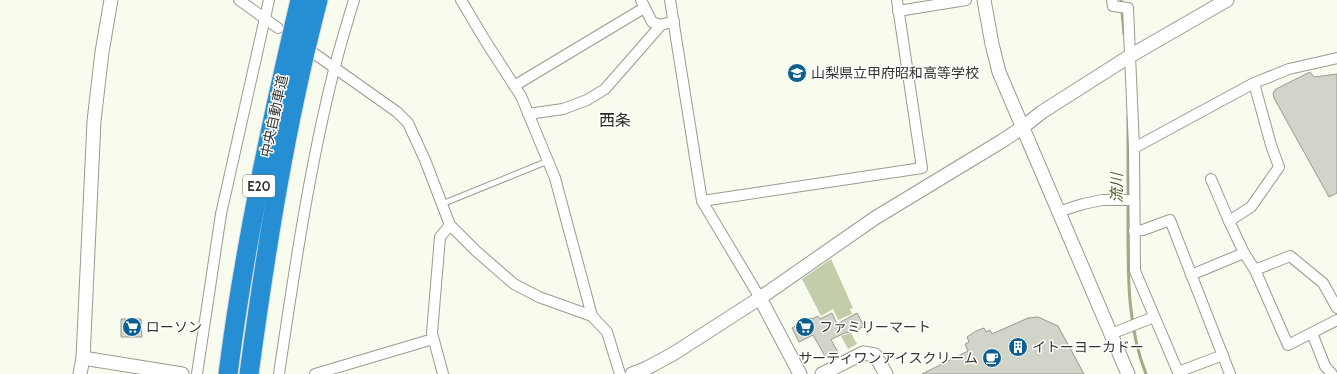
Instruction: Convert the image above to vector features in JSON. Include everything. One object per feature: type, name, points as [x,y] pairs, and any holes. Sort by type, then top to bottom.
[{"type":"highway","name":"中央自動車道","points":[[228,374],[254,210],[285,62],[300,0]]},
{"type":"highway","name":"中央自動車道","points":[[249,374],[273,214],[301,68],[316,8],[324,0]]},
{"type":"street","points":[[80,374],[83,358],[94,121],[102,52],[111,0]]},
{"type":"street","points":[[239,0],[278,28]]},
{"type":"street","points":[[197,374],[221,214],[269,0]]},
{"type":"street","points":[[279,374],[287,317],[315,156],[334,68],[354,0]]},
{"type":"street","points":[[461,0],[521,96],[548,161],[555,178],[592,316]]},
{"type":"street","points":[[670,0],[702,201],[760,298],[800,374]]},
{"type":"street","points":[[702,201],[922,168],[896,0]]},
{"type":"street","points":[[898,11],[966,0]]},
{"type":"street","points":[[984,0],[999,72],[1128,374]]},
{"type":"street","points":[[1112,0],[1113,6],[1127,4],[1134,148],[1135,271],[1178,372],[1223,355]]},
{"type":"street","points":[[632,374],[673,354],[760,298],[875,218],[1023,127],[1042,112],[1130,56],[1227,0]]},
{"type":"street","points":[[514,86],[643,4],[652,22],[661,25],[674,22]]},
{"type":"street","points":[[528,114],[563,109],[587,100],[605,89],[661,25]]},
{"type":"street","points":[[315,54],[397,112],[408,122],[425,160],[450,226],[514,284],[539,297],[592,316],[607,332],[620,374]]},
{"type":"street","points":[[1134,148],[1254,83],[1289,69],[1337,58]]},
{"type":"street","points":[[1229,221],[1252,207],[1279,167],[1271,145],[1254,83]]},
{"type":"street","points":[[1211,179],[1244,253],[1255,270],[1288,345],[1337,320]]},
{"type":"street","points":[[1058,212],[1082,204],[1102,200],[1134,200]]},
{"type":"street","points":[[1134,231],[1144,230],[1170,220],[1230,374]]},
{"type":"street","points":[[443,374],[432,333],[440,237],[450,226]]},
{"type":"street","points":[[1191,275],[1244,253]]},
{"type":"street","points":[[1255,270],[1290,256],[1323,283],[1337,308]]},
{"type":"street","points":[[1111,334],[1154,317]]},
{"type":"street","points":[[1312,333],[1324,366],[1332,374]]},
{"type":"street","points":[[315,374],[434,339]]},
{"type":"street","points":[[822,374],[863,353],[875,355],[886,374]]},
{"type":"street","points":[[83,358],[182,374]]},
{"type":"lane","points":[[442,204],[548,161]]},
{"type":"green space","points":[[831,259],[853,308],[850,309],[852,314],[838,320],[833,309],[821,316],[802,279]]},
{"type":"green space","points":[[851,333],[857,344],[848,349],[841,336]]},
{"type":"building","points":[[1310,72],[1314,77],[1337,74],[1337,193],[1329,197],[1274,98],[1273,93],[1276,89]]},
{"type":"building","points":[[832,313],[837,324],[857,313],[864,326],[854,332],[853,330],[832,339],[831,340],[838,352],[826,358],[813,335],[799,342],[792,328],[811,318],[812,319],[818,316],[820,319]]},
{"type":"building","name":"イトーヨーカドー","points":[[1038,317],[1058,326],[1084,374],[922,374],[968,351],[965,344],[969,342],[967,337],[976,331],[984,328],[986,332],[990,330],[992,334],[1028,318]]},
{"type":"building","points":[[121,319],[141,319],[142,337],[121,337]]},
{"type":"waterway","name":"流川","points":[[1121,0],[1124,34]]},
{"type":"waterway","name":"流川","points":[[1128,116],[1128,261],[1130,300],[1135,337],[1146,374]]},
{"type":"place","name":"山梨県立甲府昭和高等学校","points":[[797,73]]},
{"type":"place","name":"ローソン","points":[[132,327]]},
{"type":"place","name":"ファミリーマート","points":[[805,327]]},
{"type":"place","name":"イトーヨーカドー","points":[[1018,347]]},
{"type":"place","name":"サーティワンアイスクリーム","points":[[992,358]]},
{"type":"district","name":"西条","points":[[615,120]]}]
